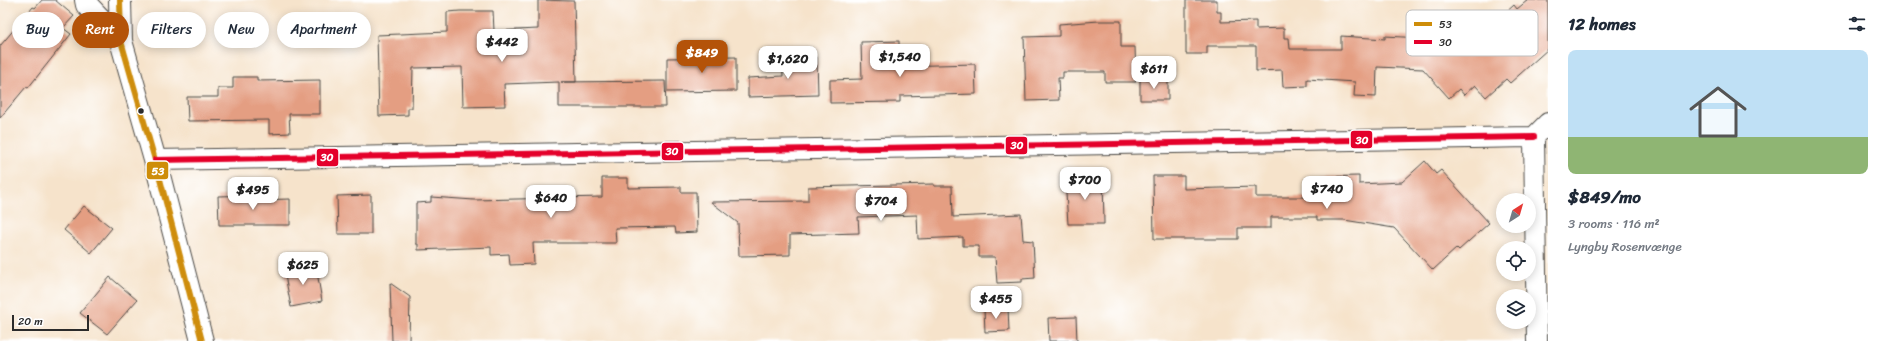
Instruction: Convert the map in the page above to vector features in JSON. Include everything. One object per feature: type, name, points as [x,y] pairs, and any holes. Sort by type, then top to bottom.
[{"type":"main road","points":[[86,0],[88,5],[94,12]]},
{"type":"main road","points":[[120,0],[120,12]]},
{"type":"main road","points":[[123,48],[155,160],[202,341]]},
{"type":"street","points":[[155,160],[1534,137],[1548,123]]},
{"type":"street","points":[[1534,137],[1537,341]]},
{"type":"building","points":[[42,0],[55,0],[72,14],[72,18],[64,27],[64,12],[29,12],[33,7],[35,8]]},
{"type":"building","points":[[538,0],[574,1],[576,82],[665,81],[666,107],[559,107],[559,82],[504,84],[505,106],[463,107],[462,67],[413,68],[412,108],[408,108],[408,115],[379,116],[377,35],[447,32],[447,12],[460,11],[493,11],[494,31],[538,29]]},
{"type":"building","points":[[1186,0],[1217,0],[1217,12],[1221,12],[1221,22],[1256,21],[1256,29],[1284,28],[1284,38],[1289,38],[1290,49],[1341,49],[1341,36],[1385,39],[1385,36],[1406,37],[1406,56],[1538,56],[1538,10],[1508,10],[1514,5],[1517,9],[1528,0],[1548,0],[1548,49],[1510,83],[1506,79],[1486,97],[1475,85],[1464,95],[1459,89],[1449,98],[1423,69],[1377,67],[1376,97],[1354,96],[1355,82],[1307,79],[1307,86],[1283,87],[1282,70],[1256,71],[1256,46],[1207,46],[1207,54],[1186,54]]},
{"type":"building","points":[[1121,21],[1121,47],[1135,47],[1136,82],[1105,82],[1105,72],[1063,72],[1063,78],[1058,78],[1059,100],[1026,101],[1024,37],[1059,36],[1059,24]]},
{"type":"building","points":[[64,29],[71,34],[64,43]]},
{"type":"building","points":[[12,32],[12,48],[60,48],[28,88],[26,87],[0,118],[0,46]]},
{"type":"building","points":[[899,41],[899,66],[975,64],[976,94],[900,96],[900,102],[830,103],[830,80],[862,79],[861,42]]},
{"type":"building","points":[[736,57],[736,91],[667,92],[667,58]]},
{"type":"building","points":[[817,57],[818,95],[748,97],[748,78],[783,76],[782,58]]},
{"type":"building","points":[[233,77],[257,77],[257,81],[320,80],[320,114],[289,114],[290,133],[269,134],[269,120],[188,121],[187,97],[218,97],[218,88],[233,88]]},
{"type":"building","points":[[1140,79],[1168,80],[1168,100],[1140,100]]},
{"type":"building","points":[[1425,161],[1436,174],[1441,170],[1489,223],[1459,250],[1457,248],[1433,270],[1394,228],[1344,220],[1317,220],[1317,217],[1271,217],[1271,228],[1238,228],[1238,239],[1154,239],[1153,176],[1184,176],[1184,189],[1256,187],[1256,197],[1307,197],[1307,194],[1316,195],[1316,177],[1359,176],[1359,184],[1402,182]]},
{"type":"building","points":[[1103,177],[1104,224],[1068,224],[1065,178]]},
{"type":"building","points":[[602,178],[628,178],[628,188],[681,187],[681,192],[696,192],[697,232],[676,233],[675,227],[615,228],[616,243],[533,243],[534,264],[510,265],[509,254],[491,255],[491,247],[418,250],[418,244],[416,244],[416,203],[431,202],[431,197],[474,200],[602,197]]},
{"type":"building","points":[[934,184],[934,186],[952,186],[953,217],[1021,214],[1023,240],[1033,241],[1035,278],[1022,279],[1022,282],[997,283],[995,257],[979,257],[979,246],[963,246],[963,237],[918,239],[917,215],[858,217],[859,233],[790,235],[790,255],[739,256],[738,223],[711,202],[808,201],[808,187]]},
{"type":"building","points":[[255,195],[255,200],[290,199],[290,225],[219,225],[218,196]]},
{"type":"building","points":[[371,195],[371,234],[338,234],[337,196]]},
{"type":"building","points":[[84,206],[112,228],[91,253],[64,230]]},
{"type":"building","points":[[316,266],[322,301],[291,307],[284,270]]},
{"type":"building","points":[[110,277],[137,300],[107,334],[80,313]]},
{"type":"building","points":[[390,283],[410,297],[409,341],[392,341]]},
{"type":"building","points":[[1008,308],[1009,331],[985,332],[984,309]]},
{"type":"building","points":[[1076,317],[1077,341],[1049,341],[1048,318]]},
{"type":"transit line","name":"53","points":[[120,0],[121,41],[155,160],[202,341]]},
{"type":"transit line","name":"30","points":[[155,160],[1534,137]]}]
